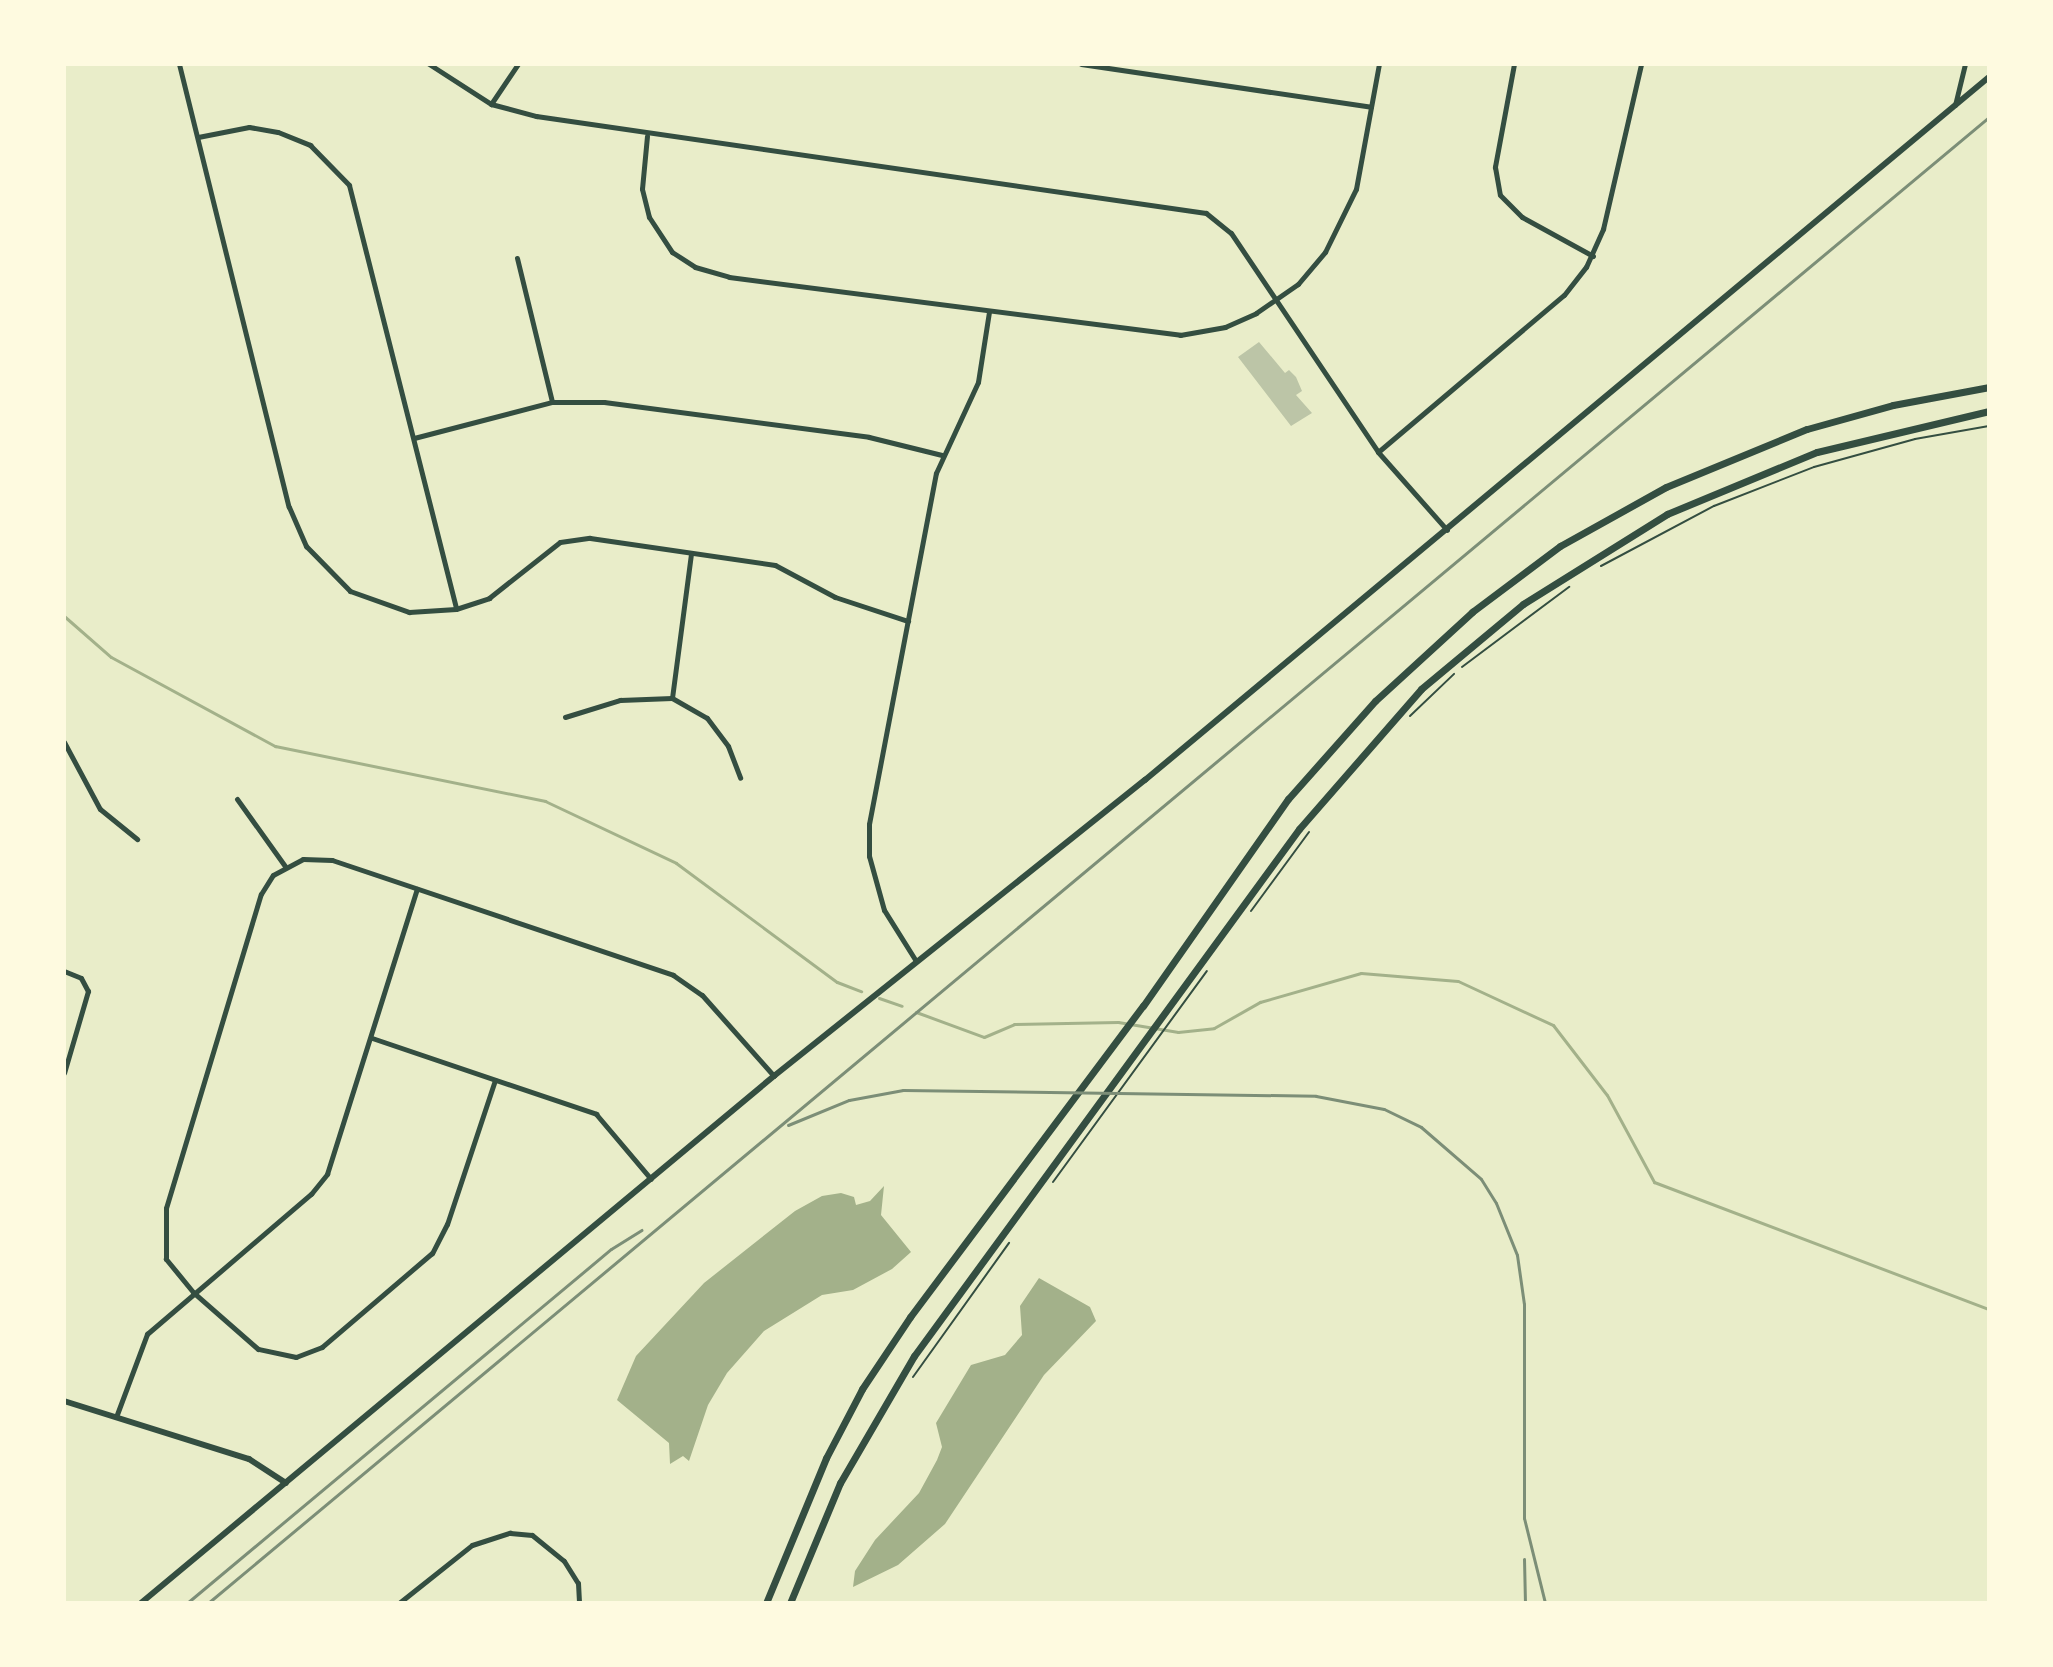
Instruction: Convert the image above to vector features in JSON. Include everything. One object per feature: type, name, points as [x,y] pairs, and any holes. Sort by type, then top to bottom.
[{"type":"main road","points":[[766,1603],[799,1513],[862,1389],[1288,799],[1375,701],[1472,612],[1560,546],[1666,487],[1776,439],[1893,405],[1989,387]]},
{"type":"main road","points":[[790,1603],[810,1546],[876,1415],[1005,1232],[1299,829],[1384,728],[1470,645],[1617,541],[1717,489],[1872,436],[1989,411]]},
{"type":"street","points":[[179,64],[289,507],[306,546],[328,575],[366,599],[409,612],[456,609],[489,598],[560,542],[590,538],[775,565],[835,597],[908,621]]},
{"type":"street","points":[[429,64],[491,104],[647,136],[1196,209],[1225,226],[1378,452],[1447,530]]},
{"type":"street","points":[[491,104],[518,64]]},
{"type":"street","points":[[1081,64],[1371,107]]},
{"type":"street","points":[[647,136],[642,189],[649,217],[672,252],[695,267],[729,277],[1180,335],[1242,321],[1275,300],[1313,267],[1347,214],[1379,64]]},
{"type":"street","points":[[1514,64],[1495,167],[1500,195],[1522,217],[1593,256]]},
{"type":"street","points":[[1378,452],[1564,295],[1593,256],[1641,64]]},
{"type":"street","points":[[1955,105],[1965,64]]},
{"type":"street","points":[[141,1603],[774,1076],[1447,530],[1989,77]]},
{"type":"street","points":[[198,137],[249,127],[278,132],[310,145],[349,185],[456,609]]},
{"type":"street","points":[[517,258],[552,402]]},
{"type":"street","points":[[916,961],[884,910],[868,841],[942,455],[978,382],[989,312]]},
{"type":"street","points":[[414,438],[552,402],[604,402],[869,437],[942,455]]},
{"type":"street","points":[[672,698],[691,553]]},
{"type":"street","points":[[565,717],[620,700],[672,698],[707,718],[728,746],[740,778]]},
{"type":"street","points":[[64,742],[100,809],[137,839]]},
{"type":"street","points":[[237,799],[285,866]]},
{"type":"street","points":[[495,1080],[447,1224],[432,1253],[322,1347],[296,1357],[258,1349],[193,1292],[166,1259],[166,1208],[261,894],[285,866],[303,859],[332,860],[681,979],[702,995],[774,1076]]},
{"type":"street","points":[[116,1417],[140,1345],[193,1292],[320,1185],[336,1152],[417,889]]},
{"type":"street","points":[[64,971],[81,978],[88,991],[64,1073]]},
{"type":"street","points":[[372,1038],[596,1114],[651,1179]]},
{"type":"street","points":[[64,1401],[249,1459],[286,1483]]},
{"type":"street","points":[[399,1603],[472,1545],[510,1533],[532,1535],[564,1561],[578,1583],[579,1603]]},
{"type":"path","points":[[1594,571],[1764,485],[1863,452],[1989,426]]},
{"type":"path","points":[[1407,719],[1502,634],[1573,584]]},
{"type":"path","points":[[1245,918],[1312,828]]},
{"type":"path","points":[[1051,1185],[1211,966]]},
{"type":"path","points":[[908,1384],[1016,1232]]},
{"type":"shaded area","points":[[884,1186],[881,1215],[911,1252],[892,1269],[853,1290],[822,1295],[764,1331],[727,1373],[708,1405],[689,1461],[683,1456],[670,1464],[669,1443],[617,1400],[636,1356],[704,1283],[795,1211],[822,1196],[841,1193],[854,1197],[856,1205],[870,1201]]},
{"type":"shaded area","points":[[1039,1278],[1090,1307],[1096,1321],[1044,1375],[945,1524],[898,1565],[853,1587],[855,1571],[875,1540],[919,1493],[937,1460],[942,1447],[936,1423],[971,1365],[1005,1355],[1022,1335],[1020,1306]]},
{"type":"building","points":[[1259,342],[1285,373],[1289,370],[1296,377],[1302,391],[1296,395],[1312,413],[1291,426],[1238,357]]},
{"type":"waterway","points":[[64,616],[111,657],[275,746],[545,801],[676,863],[837,982],[861,991]]},
{"type":"waterway","points":[[916,1012],[984,1037],[1014,1024],[1118,1022],[1178,1032],[1214,1028],[1260,1002],[1361,973],[1458,981],[1553,1025],[1607,1095],[1654,1182],[1989,1309]]},
{"type":"waterway","points":[[879,998],[902,1006]]},
{"type":"railway","points":[[208,1603],[1989,117]]},
{"type":"railway","points":[[788,1125],[849,1100],[903,1090],[1316,1096],[1384,1109],[1421,1127],[1481,1179],[1496,1203],[1517,1255],[1524,1304],[1524,1518],[1545,1603]]},
{"type":"railway","points":[[187,1603],[611,1249],[642,1230]]},
{"type":"railway","points":[[1524,1559],[1525,1603]]}]
